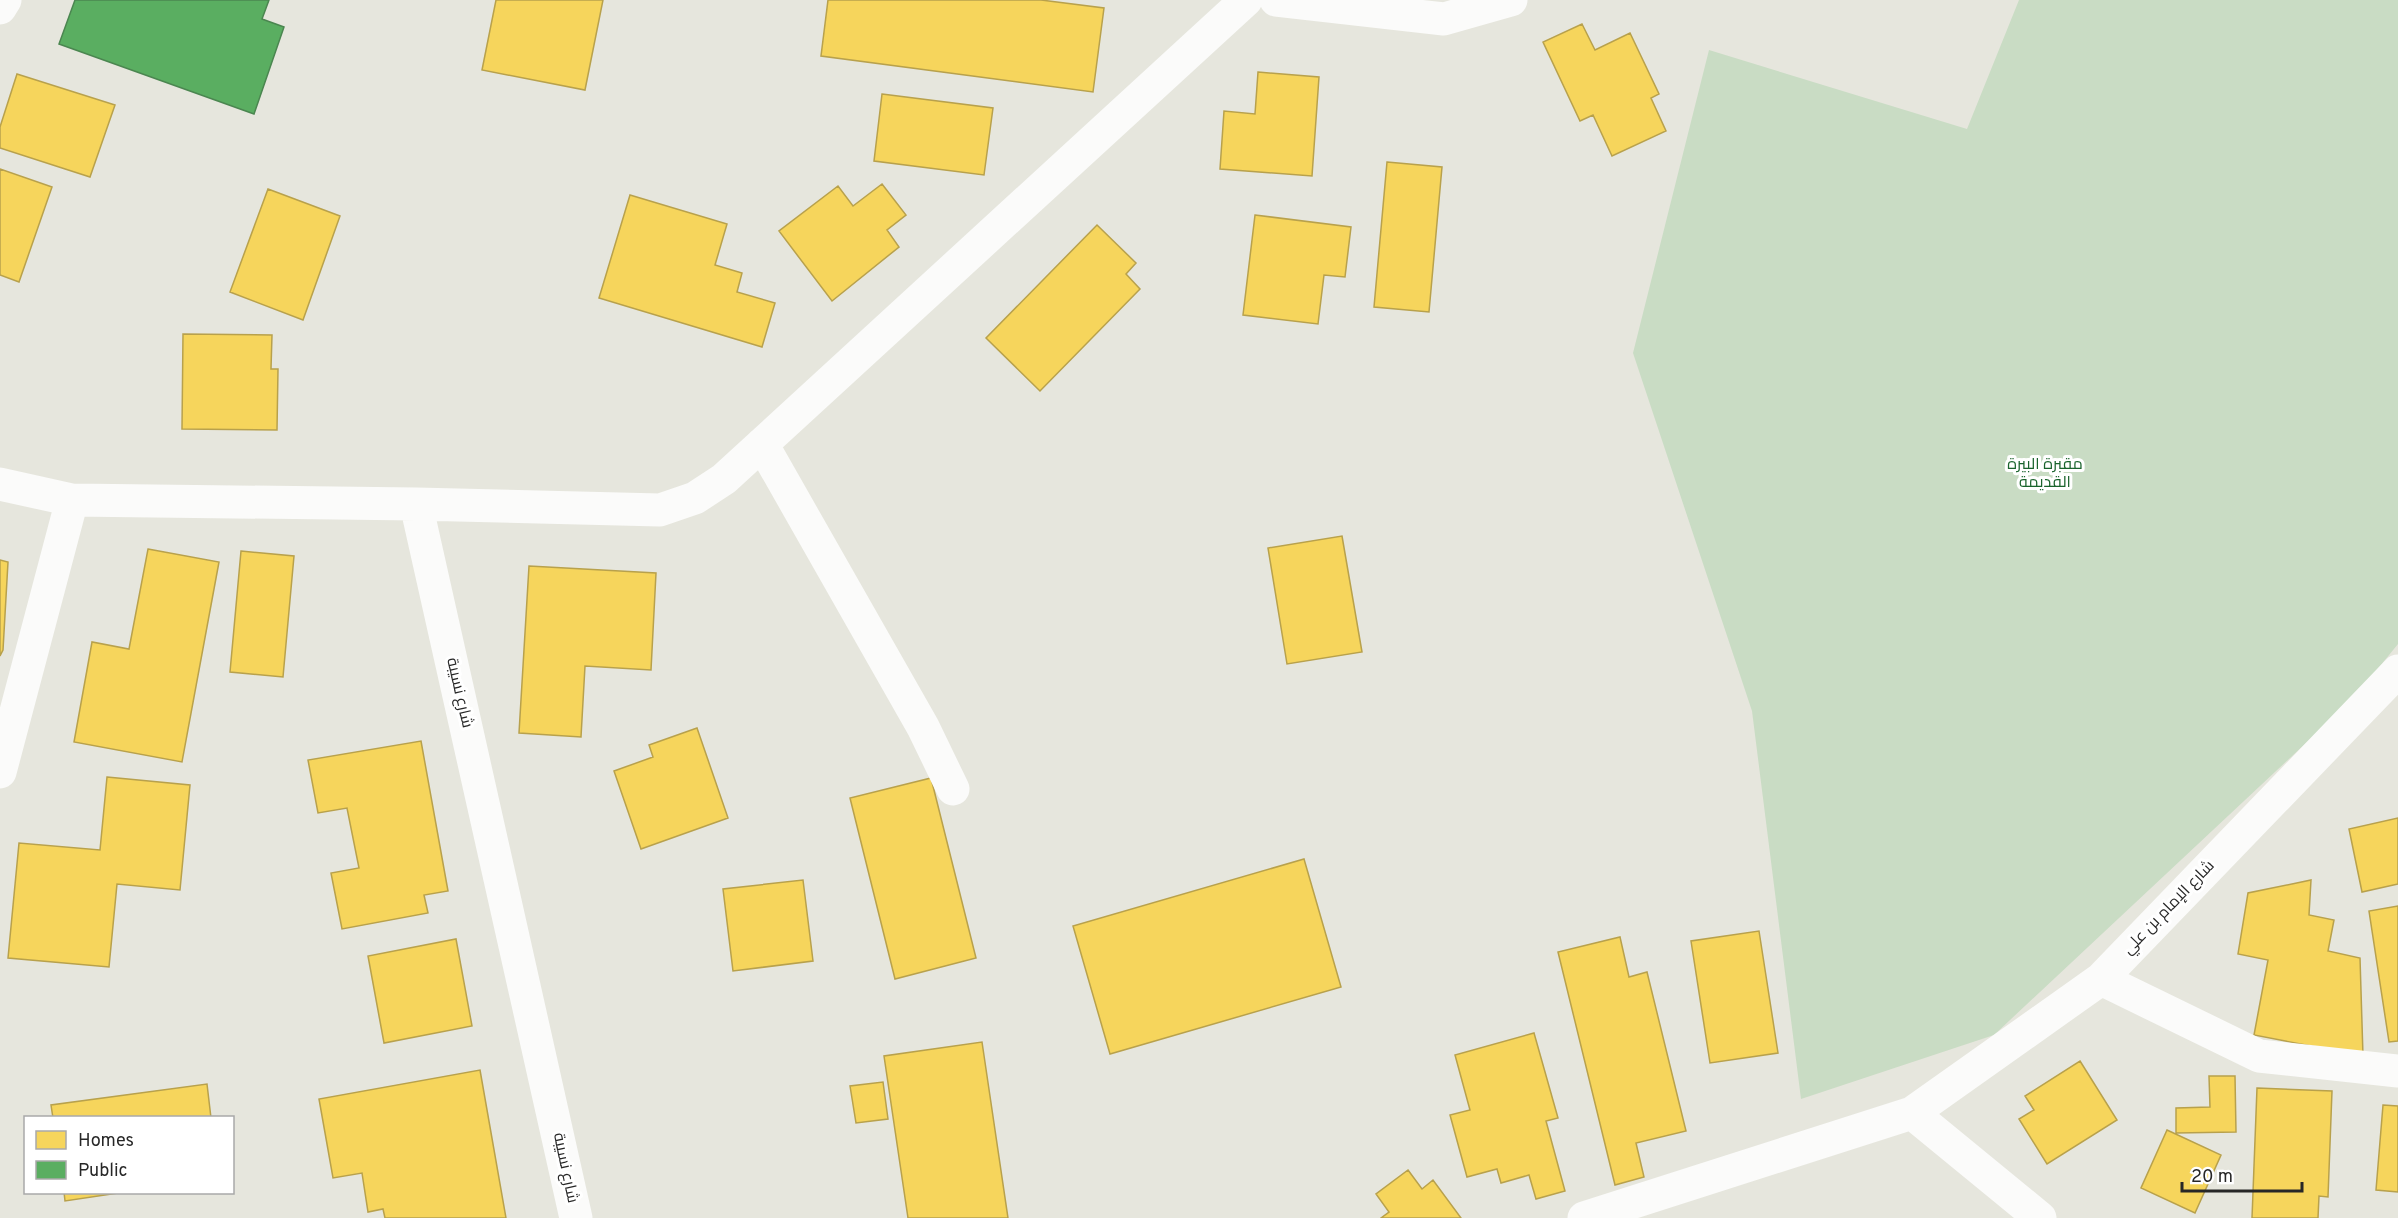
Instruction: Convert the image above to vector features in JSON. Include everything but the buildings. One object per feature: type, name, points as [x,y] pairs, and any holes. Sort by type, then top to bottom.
[{"type":"street","points":[[0,8],[5,0]]},
{"type":"street","points":[[0,484],[72,500],[416,504],[660,510],[695,498],[714,485],[762,444],[1246,0]]},
{"type":"street","points":[[1276,0],[1444,19],[1511,0]]},
{"type":"street","points":[[762,444],[923,727],[953,789]]},
{"type":"street","points":[[0,772],[72,500]]},
{"type":"street","name":"شارع نسيبة","points":[[416,504],[576,1218]]},
{"type":"street","name":"شارع الإمام بن علي","points":[[1584,1218],[1912,1113],[2101,979],[2398,671]]},
{"type":"street","points":[[2101,979],[2259,1056],[2398,1071]]},
{"type":"street","points":[[1912,1113],[2040,1218]]},
{"type":"green space","name":"مقبرة البيرة القديمة","points":[[2019,0],[2398,0],[2398,644],[2354,698],[1994,1035],[1801,1099],[1752,711],[1633,353],[1709,50],[1967,129]]}]
